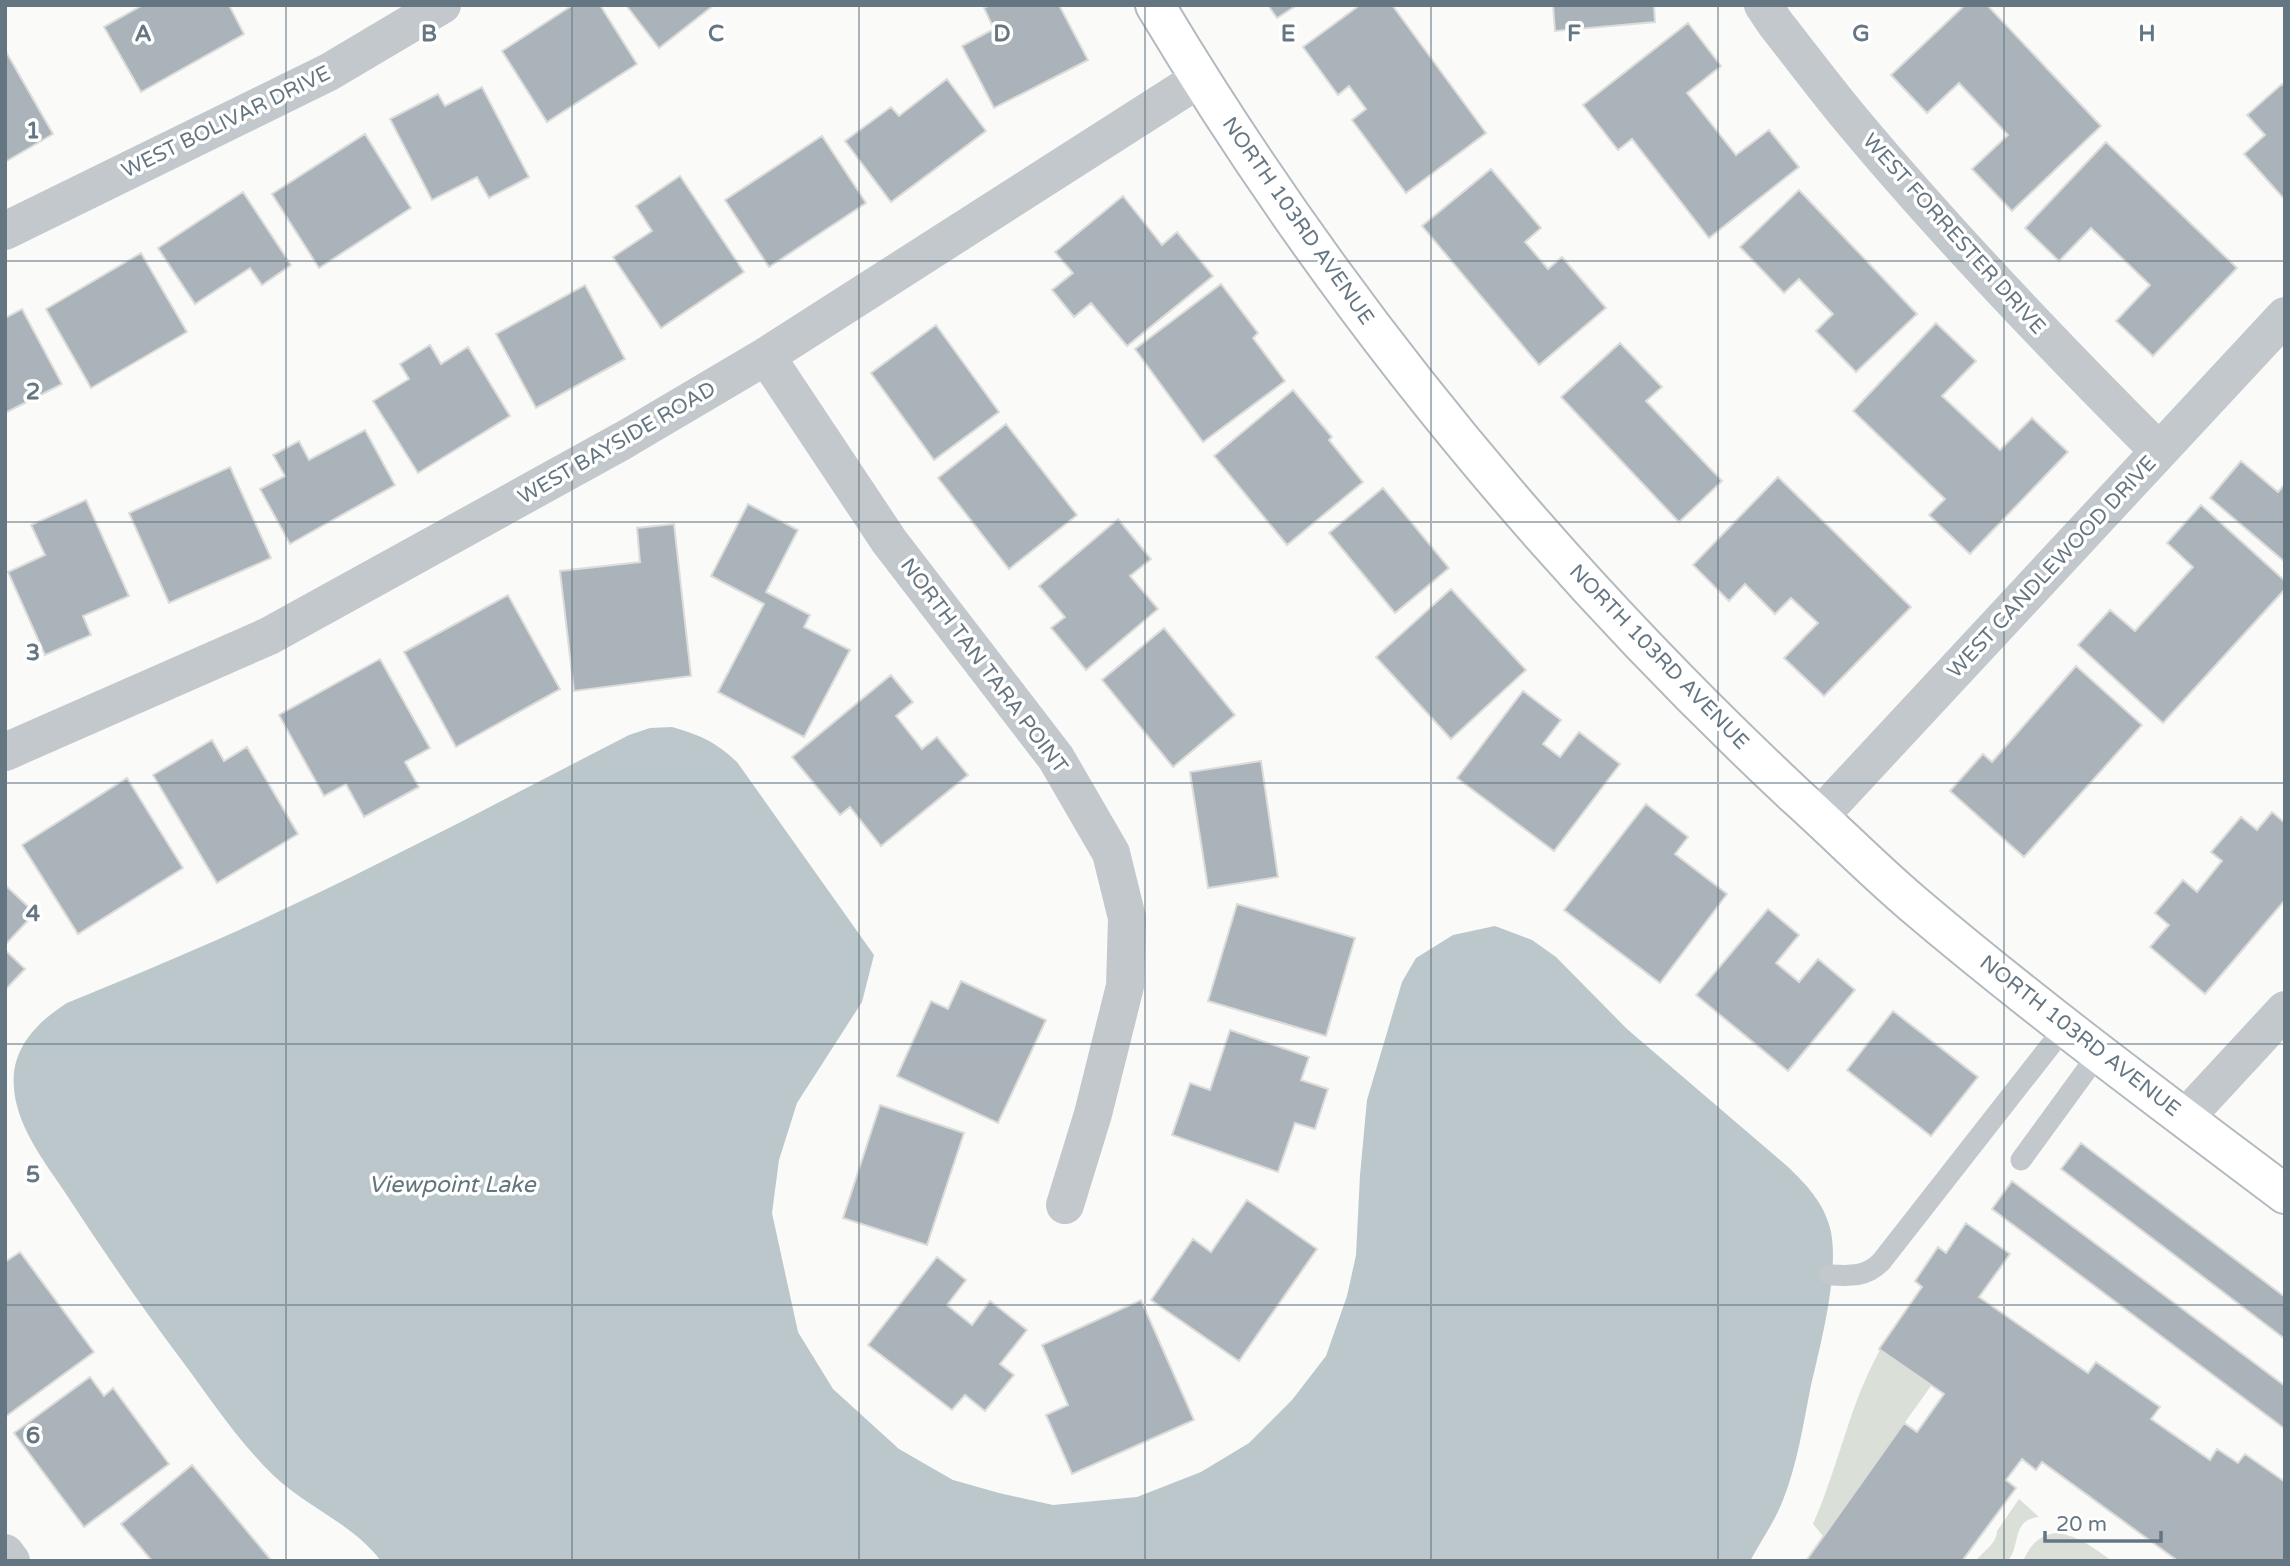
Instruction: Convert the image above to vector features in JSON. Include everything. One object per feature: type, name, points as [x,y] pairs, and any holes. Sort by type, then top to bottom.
[{"type":"street","name":"WEST BOLIVAR DRIVE","points":[[5,231],[329,72],[442,5]]},
{"type":"street","name":"NORTH 103RD AVENUE","points":[[1155,5],[1199,79],[1320,260],[1448,425],[1523,514],[1640,641],[1727,731],[1910,901],[2065,1027],[2285,1194]]},
{"type":"street","name":"WEST FORRESTER DRIVE","points":[[1763,5],[1854,123],[1943,225],[2062,354],[2159,451]]},
{"type":"street","name":"WEST BAYSIDE ROAD","points":[[5,752],[269,636],[612,447],[766,356],[1199,79]]},
{"type":"street","name":"WEST CANDLEWOOD DRIVE","points":[[1819,817],[2285,316]]},
{"type":"street","name":"NORTH TAN TARA POINT","points":[[766,356],[889,541],[1056,758],[1111,853],[1128,918],[1125,986],[1093,1114],[1065,1205]]},
{"type":"street","points":[[2185,1118],[2285,1010]]},
{"type":"street","points":[[5,1553],[11,1561]]},
{"type":"lane","points":[[1830,1275],[1864,1275],[1881,1262],[2065,1027]]},
{"type":"lane","points":[[2021,1160],[2099,1053]]},
{"type":"shaded area","points":[[1880,1350],[1931,1386],[1823,1536],[1813,1524],[1860,1392]]},
{"type":"shaded area","points":[[2019,1499],[2039,1517],[2030,1519],[2020,1528],[2008,1561],[1976,1561],[1992,1544],[1997,1531]]},
{"type":"shaded area","points":[[2057,1533],[2079,1540],[2112,1561],[2023,1561],[2036,1541]]},
{"type":"water","name":"Viewpoint Lake","points":[[672,727],[707,740],[737,762],[874,955],[862,1002],[797,1103],[779,1160],[772,1213],[798,1332],[833,1389],[899,1449],[953,1480],[1053,1505],[1137,1497],[1201,1472],[1249,1443],[1292,1400],[1326,1356],[1347,1296],[1356,1255],[1367,1100],[1402,982],[1416,958],[1453,935],[1495,926],[1532,940],[1556,957],[1627,1029],[1787,1166],[1814,1196],[1828,1222],[1833,1249],[1831,1290],[1799,1445],[1780,1508],[1750,1561],[381,1561],[357,1536],[300,1497],[259,1461],[160,1331],[30,1138],[19,1114],[15,1094],[16,1061],[36,1028],[67,1003],[219,939],[323,891],[629,735],[650,728]]},
{"type":"building","points":[[143,5],[229,5],[244,34],[141,92],[104,27]]},
{"type":"building","points":[[573,5],[600,5],[637,64],[547,122],[502,51]]},
{"type":"building","points":[[626,5],[714,5],[659,48]]},
{"type":"building","points":[[990,5],[1059,5],[1088,60],[994,108],[962,46],[994,29],[984,8]]},
{"type":"building","points":[[1268,5],[1297,5],[1277,18]]},
{"type":"building","points":[[1360,5],[1392,5],[1486,133],[1406,193],[1352,120],[1366,109],[1349,86],[1338,95],[1303,47]]},
{"type":"building","points":[[1553,5],[1654,5],[1655,22],[1555,31]]},
{"type":"building","points":[[1965,5],[1987,5],[2101,126],[2012,211],[1972,169],[2008,135],[1959,83],[1927,113],[1891,75]]},
{"type":"building","points":[[1688,23],[1721,66],[1687,93],[1736,155],[1769,130],[1799,167],[1709,238],[1632,139],[1618,150],[1583,105]]},
{"type":"building","points":[[5,50],[53,134],[5,162]]},
{"type":"building","points":[[947,79],[986,131],[891,202],[845,141],[891,107],[899,116]]},
{"type":"building","points":[[2282,84],[2285,87],[2285,200],[2244,154],[2265,135],[2247,115]]},
{"type":"building","points":[[482,87],[529,177],[489,198],[477,177],[432,200],[390,119],[438,94],[445,106]]},
{"type":"building","points":[[365,134],[411,208],[319,268],[272,194]]},
{"type":"building","points":[[822,136],[866,203],[769,267],[725,200]]},
{"type":"building","points":[[2106,142],[2237,268],[2153,356],[2116,321],[2150,285],[2091,228],[2059,261],[2025,228]]},
{"type":"building","points":[[1491,169],[1541,228],[1525,242],[1548,269],[1562,257],[1606,308],[1539,365],[1422,226]]},
{"type":"building","points":[[680,176],[744,272],[661,328],[613,257],[652,231],[636,206]]},
{"type":"building","points":[[1799,190],[1917,314],[1856,372],[1816,331],[1833,314],[1799,279],[1784,293],[1740,247]]},
{"type":"building","points":[[243,192],[291,265],[262,285],[250,268],[195,304],[158,248]]},
{"type":"building","points":[[1123,196],[1162,245],[1177,232],[1213,276],[1127,346],[1091,303],[1074,317],[1052,290],[1073,273],[1055,252]]},
{"type":"building","points":[[141,253],[187,332],[91,388],[46,309]]},
{"type":"building","points":[[1221,284],[1258,333],[1253,338],[1285,381],[1203,442],[1135,349]]},
{"type":"building","points":[[585,285],[625,359],[536,408],[496,334]]},
{"type":"building","points":[[22,309],[62,384],[5,413],[5,318]]},
{"type":"building","points":[[1936,323],[1976,361],[1942,396],[2000,450],[2032,418],[2068,452],[1970,554],[1929,515],[1945,499],[1853,411]]},
{"type":"building","points":[[936,325],[999,412],[934,460],[871,373]]},
{"type":"building","points":[[1620,343],[1662,387],[1646,401],[1722,481],[1679,522],[1561,397]]},
{"type":"building","points":[[430,345],[441,364],[468,347],[510,416],[418,473],[373,401],[409,379],[400,364]]},
{"type":"building","points":[[1293,390],[1332,437],[1329,440],[1363,482],[1287,545],[1214,456]]},
{"type":"building","points":[[1006,424],[1077,515],[1009,569],[938,478]]},
{"type":"building","points":[[365,430],[395,485],[290,544],[260,489],[285,476],[273,455],[299,441],[309,460]]},
{"type":"building","points":[[2241,461],[2278,492],[2285,484],[2285,562],[2210,498]]},
{"type":"building","points":[[230,467],[271,558],[169,603],[129,513]]},
{"type":"building","points":[[1778,477],[1911,607],[1824,696],[1784,658],[1818,623],[1791,598],[1775,614],[1745,584],[1729,601],[1693,565]]},
{"type":"building","points":[[1383,488],[1449,568],[1395,613],[1329,533]]},
{"type":"building","points":[[86,500],[129,596],[83,616],[91,635],[45,655],[8,572],[45,555],[31,525]]},
{"type":"building","points":[[748,504],[798,530],[766,592],[810,615],[804,627],[850,650],[804,737],[718,692],[764,604],[711,576]]},
{"type":"building","points":[[2201,505],[2285,581],[2285,589],[2163,723],[2078,645],[2110,610],[2135,631],[2193,567],[2167,543]]},
{"type":"building","points":[[1118,519],[1151,559],[1130,576],[1158,609],[1086,670],[1051,628],[1065,617],[1039,586]]},
{"type":"building","points":[[674,524],[691,676],[574,691],[560,571],[640,562],[637,528]]},
{"type":"building","points":[[1451,589],[1526,670],[1451,739],[1376,657]]},
{"type":"building","points":[[508,595],[560,689],[456,747],[404,652]]},
{"type":"building","points":[[1164,628],[1235,715],[1173,767],[1102,680]]},
{"type":"building","points":[[380,659],[430,748],[405,762],[419,787],[364,817],[346,784],[324,796],[279,715]]},
{"type":"building","points":[[2076,666],[2142,725],[2024,857],[1950,791],[1983,754],[1992,762]]},
{"type":"building","points":[[891,675],[913,702],[896,716],[922,749],[937,737],[968,775],[881,846],[850,807],[840,815],[792,757]]},
{"type":"building","points":[[1523,691],[1561,720],[1543,744],[1560,757],[1579,732],[1620,764],[1554,851],[1457,778]]},
{"type":"building","points":[[212,740],[224,761],[247,747],[298,834],[217,883],[153,775]]},
{"type":"building","points":[[1261,761],[1278,877],[1208,888],[1190,772]]},
{"type":"building","points":[[127,778],[183,868],[78,934],[22,845]]},
{"type":"building","points":[[1646,804],[1688,837],[1675,854],[1727,894],[1660,983],[1564,910]]},
{"type":"building","points":[[2272,812],[2285,823],[2285,900],[2205,994],[2150,947],[2169,925],[2155,913],[2183,880],[2197,892],[2222,861],[2211,852],[2241,817],[2257,830]]},
{"type":"building","points":[[5,885],[35,913],[5,945]]},
{"type":"building","points":[[1237,904],[1355,938],[1326,1036],[1208,1001]]},
{"type":"building","points":[[1768,909],[1799,935],[1776,963],[1799,982],[1818,959],[1855,990],[1788,1071],[1696,995]]},
{"type":"building","points":[[5,950],[25,969],[5,990]]},
{"type":"building","points":[[961,981],[1046,1020],[998,1123],[897,1076],[931,1001],[948,1009]]},
{"type":"building","points":[[1893,1011],[1978,1077],[1931,1136],[1847,1070]]},
{"type":"building","points":[[1230,1030],[1309,1057],[1301,1080],[1328,1089],[1315,1129],[1295,1123],[1278,1172],[1172,1135],[1190,1083],[1210,1090]]},
{"type":"building","points":[[880,1105],[964,1133],[927,1245],[843,1218]]},
{"type":"building","points":[[2081,1143],[2285,1297],[2285,1339],[2061,1169]]},
{"type":"building","points":[[2012,1181],[2285,1386],[2285,1429],[1992,1209]]},
{"type":"building","points":[[1247,1200],[1317,1249],[1239,1361],[1151,1300],[1193,1239],[1211,1252]]},
{"type":"building","points":[[1966,1223],[2010,1254],[1979,1297],[2088,1373],[2096,1362],[2160,1407],[2151,1419],[2210,1460],[2217,1449],[2238,1463],[2245,1454],[2285,1482],[2285,1561],[2178,1561],[2042,1462],[2036,1470],[2022,1459],[2006,1480],[2016,1488],[1962,1561],[1806,1561],[1904,1423],[1917,1432],[1944,1394],[1879,1349],[1922,1287],[1915,1281],[1938,1247],[1946,1253]]},
{"type":"building","points":[[20,1252],[94,1352],[5,1417],[5,1262]]},
{"type":"building","points":[[937,1257],[966,1280],[947,1305],[972,1325],[990,1301],[1027,1330],[1000,1364],[1014,1375],[985,1411],[965,1395],[952,1410],[868,1345]]},
{"type":"building","points":[[1141,1300],[1194,1420],[1072,1474],[1046,1415],[1068,1405],[1042,1345]]},
{"type":"building","points":[[90,1377],[104,1396],[113,1388],[169,1464],[84,1527],[14,1433]]},
{"type":"building","points":[[192,1465],[270,1561],[152,1561],[121,1524]]}]
